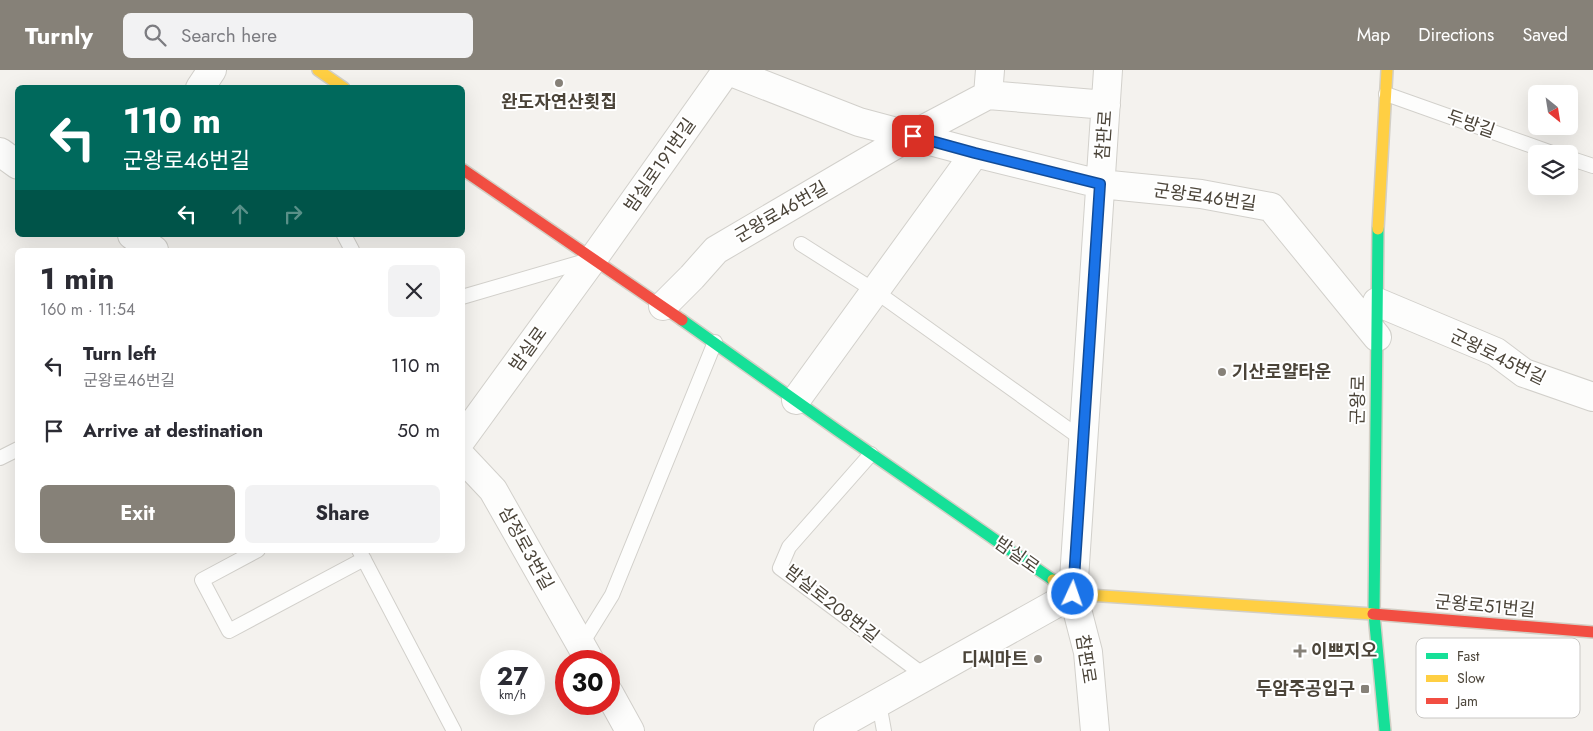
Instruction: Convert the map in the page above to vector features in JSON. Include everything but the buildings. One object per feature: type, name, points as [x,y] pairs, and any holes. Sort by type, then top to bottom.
[{"type":"main road","points":[[318,70],[340,85]]},
{"type":"main road","name":"군왕로","points":[[1385,731],[1374,614],[1378,241],[1387,70]]},
{"type":"main road","name":"밤실로","points":[[465,171],[716,342],[871,454],[1073,594]]},
{"type":"main road","points":[[1073,594],[1374,614]]},
{"type":"main road","name":"군왕로51번길","points":[[1374,614],[1593,632]]},
{"type":"street","points":[[202,85],[212,70]]},
{"type":"street","name":"군왕로46번길","points":[[727,70],[859,122],[975,153],[1100,184],[1201,194],[1271,207],[1377,337]]},
{"type":"street","name":"밤실로191번길","points":[[593,259],[727,70]]},
{"type":"street","name":"참판로","points":[[1095,731],[1088,652],[1073,594],[1108,70]]},
{"type":"street","points":[[913,136],[989,82],[1106,105]]},
{"type":"street","name":"군왕로46번길","points":[[663,306],[716,250],[913,136]]},
{"type":"street","points":[[0,152],[15,163]]},
{"type":"street","points":[[796,400],[975,153]]},
{"type":"street","points":[[135,237],[151,248]]},
{"type":"street","name":"밤실로","points":[[465,434],[593,259]]},
{"type":"street","name":"군왕로45번길","points":[[1377,302],[1496,352],[1524,373],[1593,396]]},
{"type":"street","name":"삼정로3번길","points":[[465,461],[493,490],[584,650]]},
{"type":"street","points":[[828,731],[1073,594]]},
{"type":"street","points":[[620,713],[630,731]]},
{"type":"lane","name":"두방길","points":[[1386,94],[1530,145]]},
{"type":"lane","points":[[1578,161],[1593,166]]},
{"type":"lane","points":[[801,244],[875,291],[1082,439]]},
{"type":"lane","points":[[465,296],[593,259]]},
{"type":"lane","name":"삼정로3번길","points":[[587,650],[612,595],[716,342]]},
{"type":"lane","points":[[0,458],[15,450]]},
{"type":"lane","name":"밤실로208번길","points":[[871,454],[789,547],[780,568],[925,676]]},
{"type":"lane","points":[[252,553],[202,580],[229,631],[361,555],[454,731]]},
{"type":"lane","points":[[879,702],[884,731]]},
{"type":"traffic: fast","points":[[1378,229],[1374,614],[1385,731]]},
{"type":"traffic: fast","points":[[682,320],[1053,580]]},
{"type":"traffic: slow","points":[[318,70],[340,85]]},
{"type":"traffic: slow","points":[[1378,229],[1387,70]]},
{"type":"traffic: slow","points":[[1053,580],[1073,594],[1373,614]]},
{"type":"traffic: jam","points":[[465,171],[682,320]]},
{"type":"traffic: jam","points":[[1373,614],[1593,632]]},
{"type":"place","name":"완도자연산횟집","points":[[559,83]]},
{"type":"place","name":"기산로얄타운","points":[[1222,372]]},
{"type":"place","name":"이쁘지오","points":[[1300,651]]},
{"type":"place","name":"디씨마트","points":[[1038,659]]},
{"type":"place","name":"두암주공입구","points":[[1365,689]]},
{"type":"route","points":[[913,136],[1100,184],[1073,594]]}]
